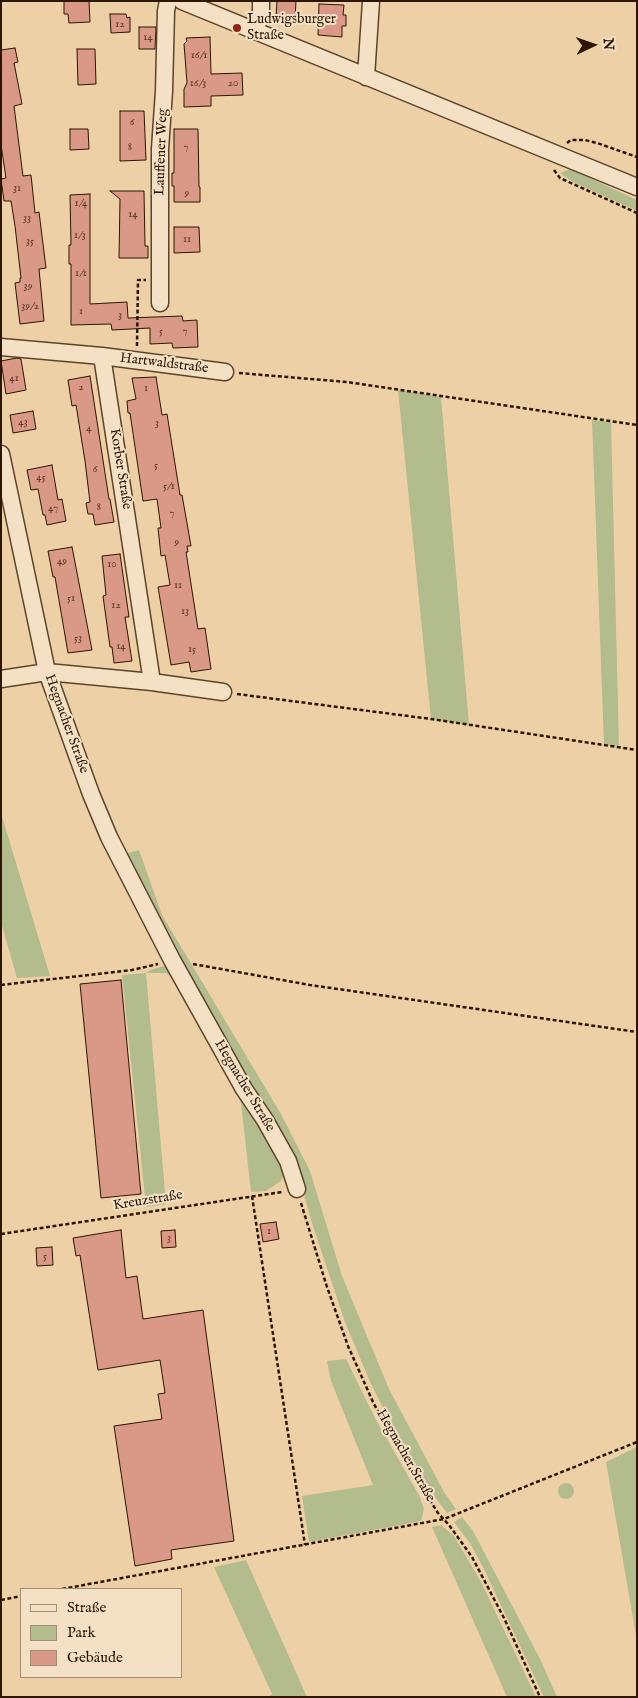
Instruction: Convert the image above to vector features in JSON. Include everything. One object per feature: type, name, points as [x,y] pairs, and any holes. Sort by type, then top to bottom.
[{"type":"street","name":"Lauffener Weg","points":[[160,303],[160,149],[168,1]]},
{"type":"street","points":[[182,1],[637,187]]},
{"type":"street","points":[[255,31],[261,14],[262,1]]},
{"type":"street","points":[[366,77],[371,1]]},
{"type":"street","points":[[1,347],[102,356]]},
{"type":"street","name":"Hartwaldstraße","points":[[102,356],[225,372]]},
{"type":"street","name":"Korber Straße","points":[[102,356],[152,682]]},
{"type":"street","name":"Hegnacher Straße","points":[[1,454],[47,672],[91,794],[105,828],[172,960],[244,1089],[265,1120],[283,1153],[297,1189]]},
{"type":"street","points":[[1,679],[47,672],[152,682],[223,692]]},
{"type":"path","points":[[637,158],[585,140],[571,140],[554,154],[554,169],[560,178],[637,213]]},
{"type":"path","points":[[136,360],[138,280],[160,280]]},
{"type":"path","points":[[225,372],[347,382],[637,425]]},
{"type":"path","points":[[223,692],[431,719],[637,750]]},
{"type":"path","points":[[1,985],[132,970],[172,960],[310,985],[637,1032]]},
{"type":"path","name":"Kreuzstraße","points":[[1,1234],[297,1189]]},
{"type":"path","name":"Hegnacher Straße","points":[[297,1189],[327,1287],[355,1362],[373,1402],[401,1455],[438,1513],[472,1558],[504,1618],[540,1697]]},
{"type":"path","points":[[252,1196],[305,1546]]},
{"type":"path","points":[[68,1588],[444,1520],[637,1442]]},
{"type":"path","points":[[1,1600],[20,1596]]},
{"type":"green space","points":[[570,169],[637,200],[637,211],[573,182],[560,173]]},
{"type":"green space","points":[[398,390],[441,397],[469,725],[431,719]]},
{"type":"green space","points":[[592,420],[611,422],[619,747],[604,745]]},
{"type":"green space","points":[[1,813],[50,976],[17,978],[1,922]]},
{"type":"green space","points":[[139,850],[162,915],[281,1114],[310,1171],[342,1276],[389,1389],[444,1492],[456,1509],[447,1513],[427,1487],[399,1440],[371,1384],[345,1322],[311,1220],[296,1166],[139,890],[141,880],[134,880],[121,855]]},
{"type":"green space","points":[[168,965],[274,1147],[284,1174],[281,1181],[266,1191],[251,1192],[241,1103],[196,1015],[175,979],[166,973],[146,973]]},
{"type":"green space","points":[[146,973],[166,1204],[146,1207],[122,975]]},
{"type":"green space","points":[[346,1359],[376,1420],[420,1497],[424,1509],[421,1521],[309,1542],[302,1496],[373,1485],[331,1381],[327,1361]]},
{"type":"green space","points":[[637,1447],[637,1641],[606,1462]]},
{"type":"green space","points":[[563,1483],[569,1483],[574,1488],[572,1497],[563,1499],[558,1494],[558,1488]]},
{"type":"green space","points":[[462,1517],[473,1531],[540,1659],[557,1697],[544,1697],[484,1569],[470,1543],[454,1522]]},
{"type":"green space","points":[[441,1525],[454,1536],[481,1582],[536,1697],[507,1697],[432,1527]]},
{"type":"green space","points":[[246,1560],[307,1697],[268,1697],[272,1694],[214,1567]]},
{"type":"building","points":[[64,1],[89,1],[90,22],[69,23],[68,14],[64,14]]},
{"type":"building","points":[[277,1],[296,1],[295,18],[276,17]]},
{"type":"building","points":[[319,4],[344,5],[343,15],[346,15],[346,26],[342,26],[342,37],[318,35]]},
{"type":"building","points":[[110,14],[126,14],[127,18],[130,17],[130,32],[111,33]]},
{"type":"building","points":[[139,27],[156,27],[155,49],[139,49]]},
{"type":"building","points":[[210,37],[211,74],[242,73],[243,95],[211,96],[211,106],[184,107],[184,89],[187,83],[184,44],[187,41],[186,38]]},
{"type":"building","points":[[15,48],[18,62],[14,63],[22,104],[14,106],[23,176],[31,175],[35,213],[39,212],[46,268],[39,269],[44,321],[20,324],[15,283],[20,282],[21,278],[15,226],[11,201],[4,201],[1,179],[6,178],[1,145],[1,50]]},
{"type":"building","points":[[77,49],[95,49],[96,84],[78,85]]},
{"type":"building","points":[[120,111],[144,111],[146,160],[120,161]]},
{"type":"building","points":[[70,129],[88,129],[89,149],[70,150]]},
{"type":"building","points":[[174,129],[198,129],[200,202],[174,202],[172,173],[174,173]]},
{"type":"building","points":[[110,191],[144,191],[145,246],[148,246],[148,258],[119,258],[120,199]]},
{"type":"building","points":[[90,194],[90,304],[127,302],[128,318],[182,316],[183,321],[197,320],[198,347],[173,348],[172,343],[150,344],[150,328],[112,330],[111,324],[71,325],[71,264],[69,264],[69,245],[71,245],[70,195]]},
{"type":"building","points":[[174,227],[199,227],[200,252],[174,253]]},
{"type":"building","points":[[21,359],[26,390],[6,394],[1,361]]},
{"type":"building","points":[[90,376],[114,522],[95,525],[93,514],[88,514],[86,503],[90,502],[85,461],[76,405],[72,406],[68,380]]},
{"type":"building","points":[[156,377],[162,415],[167,414],[180,495],[182,495],[191,546],[187,546],[188,552],[186,552],[198,629],[205,628],[211,669],[191,672],[189,662],[171,665],[158,587],[170,585],[165,555],[161,556],[158,528],[161,528],[157,499],[143,501],[127,401],[136,399],[132,378]]},
{"type":"building","points":[[33,411],[36,429],[13,433],[10,415]]},
{"type":"building","points":[[52,465],[58,500],[62,499],[66,521],[47,525],[38,489],[31,490],[27,470]]},
{"type":"building","points":[[72,547],[92,650],[68,653],[55,577],[53,577],[48,551]]},
{"type":"building","points":[[120,554],[129,617],[125,617],[132,661],[114,663],[103,596],[106,595],[102,556]]},
{"type":"building","points":[[121,980],[141,1194],[101,1198],[80,984]]},
{"type":"building","points":[[276,1222],[279,1239],[263,1242],[260,1224]]},
{"type":"building","points":[[121,1230],[126,1278],[137,1276],[143,1319],[203,1310],[234,1541],[171,1550],[172,1559],[135,1566],[114,1426],[162,1419],[158,1394],[165,1393],[160,1360],[98,1370],[80,1255],[76,1256],[73,1238]]},
{"type":"building","points":[[175,1230],[176,1247],[162,1248],[161,1231]]},
{"type":"building","points":[[52,1247],[53,1265],[37,1266],[36,1248]]},
{"type":"place","name":"Ludwigsburger Straße","points":[[237,28]]}]
